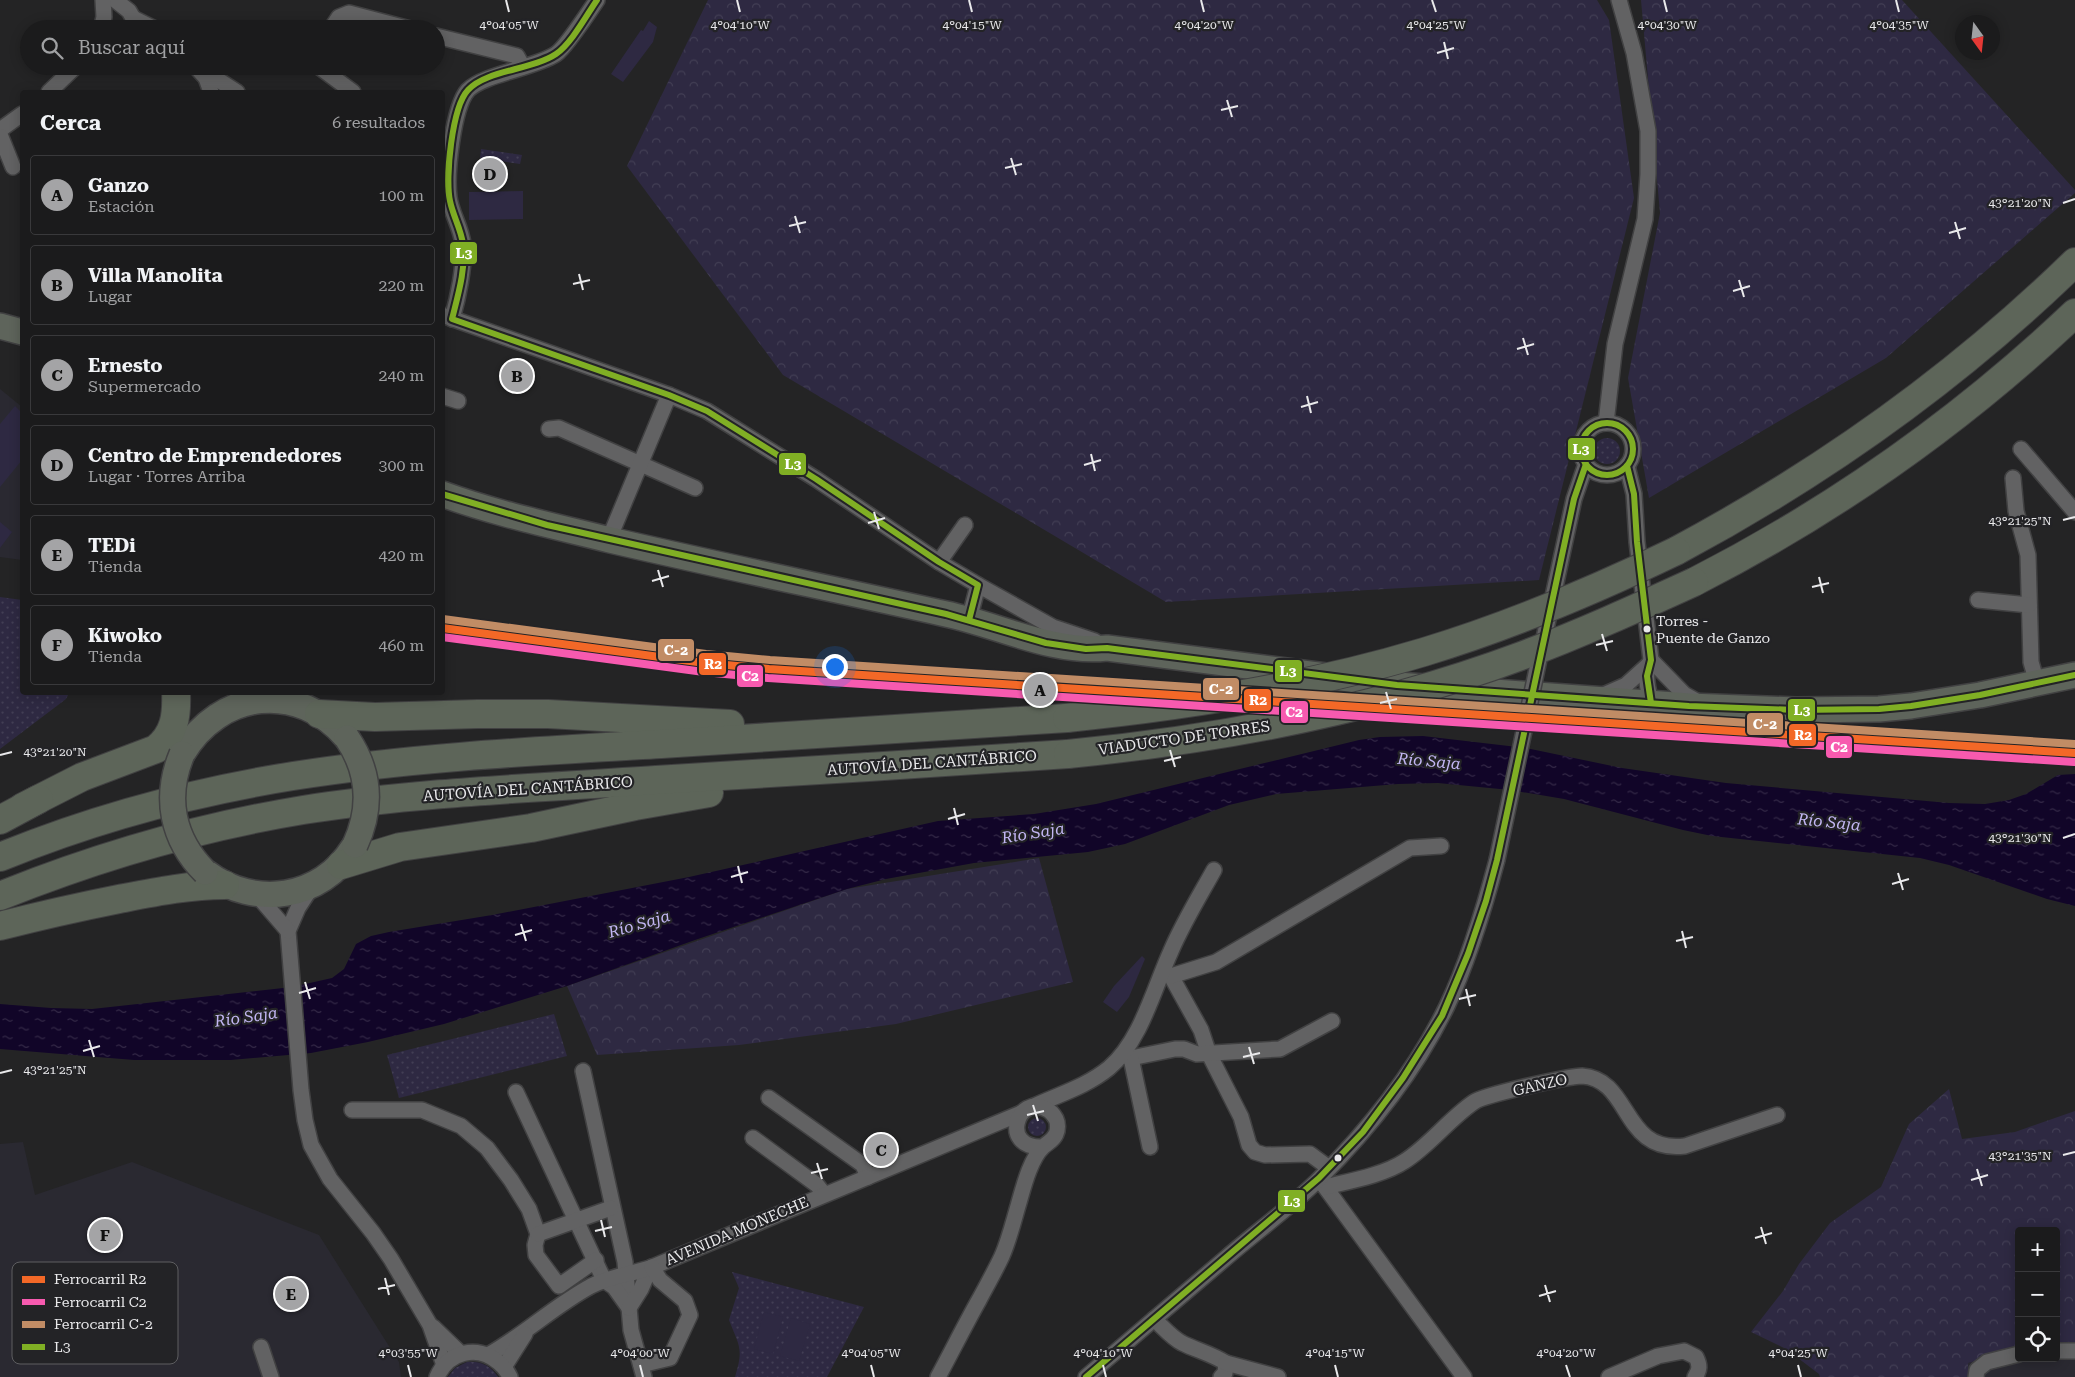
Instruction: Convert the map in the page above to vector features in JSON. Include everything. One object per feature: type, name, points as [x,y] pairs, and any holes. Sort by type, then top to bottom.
[{"type":"highway","points":[[0,857],[71,831],[171,802],[247,784],[334,770],[386,763],[589,748],[1063,718],[1134,711],[1228,697],[1374,666],[1453,643],[1538,612],[1676,551],[1776,495],[1896,415],[1972,355],[2075,262]]},
{"type":"highway","name":"VIADUCTO DE TORRES","points":[[1068,754],[1150,745],[1228,733],[1316,716],[1393,697],[1521,656],[1694,582],[1789,530],[1898,459],[1985,392],[2075,312]]},
{"type":"highway","points":[[0,326],[20,331]]},
{"type":"highway","points":[[0,339],[20,344]]},
{"type":"highway","points":[[445,495],[499,512],[609,539],[748,572],[969,620],[1063,647],[1089,650],[1107,648],[1397,685],[1706,707],[1796,710],[1879,709],[1952,700],[2075,675]]},
{"type":"highway","points":[[11,813],[82,777],[156,749],[166,740],[174,726],[176,695]]},
{"type":"highway","points":[[181,695],[187,746]]},
{"type":"highway","points":[[227,695],[245,703]]},
{"type":"highway","points":[[270,700],[283,701],[296,704],[319,714],[339,729],[347,738],[360,760],[365,778],[367,796],[364,821],[348,855],[313,885],[280,895],[257,895],[215,878],[186,850],[178,834],[173,817],[172,788],[175,770],[187,746],[215,717],[245,703],[270,700]]},
{"type":"highway","points":[[319,714],[375,717],[556,714],[760,724],[1063,718]]},
{"type":"highway","points":[[11,813],[65,788],[187,746]]},
{"type":"highway","points":[[348,855],[531,828],[687,796],[763,786],[961,768],[1068,754]]},
{"type":"highway","name":"AUTOVÍA DEL CANTÁBRICO","points":[[0,896],[74,869],[190,834],[302,810],[360,802],[564,786],[1068,754]]},
{"type":"highway","points":[[0,926],[60,911],[157,891],[198,885],[215,878]]},
{"type":"street","points":[[103,0],[103,20]]},
{"type":"street","points":[[115,0],[129,12],[130,20]]},
{"type":"street","points":[[597,0],[558,53],[547,59],[485,81],[470,89],[450,113],[449,198],[461,234],[463,248],[447,317],[707,411],[823,484],[939,562],[1053,627],[1091,639],[1107,648]]},
{"type":"street","points":[[1606,423],[1616,344],[1645,219],[1648,174],[1648,131],[1634,53],[1619,0]]},
{"type":"street","points":[[337,20],[339,17],[349,13],[376,20]]},
{"type":"street","points":[[445,38],[517,56],[523,67]]},
{"type":"street","points":[[51,90],[67,75]]},
{"type":"street","points":[[330,75],[350,90]]},
{"type":"street","points":[[208,85],[220,81],[234,90]]},
{"type":"street","points":[[12,166],[1,133],[20,116]]},
{"type":"street","points":[[609,539],[669,396]]},
{"type":"street","points":[[445,397],[458,401]]},
{"type":"street","points":[[1606,423],[1615,424],[1628,434],[1633,450],[1627,466],[1621,471],[1606,475],[1591,470],[1586,464],[1581,449],[1582,441],[1592,428],[1606,423]]},
{"type":"street","points":[[549,429],[559,428],[695,488]]},
{"type":"street","points":[[2021,449],[2075,512]]},
{"type":"street","points":[[1086,1377],[1324,1178],[1363,1132],[1426,1043],[1442,1016],[1468,954],[1486,901],[1497,860],[1574,499],[1586,464]]},
{"type":"street","points":[[1627,466],[1634,494],[1637,542],[1652,664],[1651,703]]},
{"type":"street","points":[[2013,478],[2016,511],[2028,555],[2030,662],[2037,683]]},
{"type":"street","points":[[939,562],[965,525]]},
{"type":"street","points":[[969,620],[978,585]]},
{"type":"street","points":[[1978,600],[2029,605]]},
{"type":"street","points":[[1594,700],[1626,685],[1652,664]]},
{"type":"street","points":[[1652,664],[1684,694],[1706,707]]},
{"type":"street","points":[[1166,974],[1216,962],[1410,848],[1441,846]]},
{"type":"street","points":[[1150,1148],[1126,1056],[1166,974],[1178,936],[1214,870]]},
{"type":"street","points":[[313,885],[298,908],[288,931],[301,1090],[308,1137],[315,1154],[330,1179],[391,1259],[430,1325],[460,1353]]},
{"type":"street","points":[[257,895],[288,931]]},
{"type":"street","points":[[1166,974],[1201,1030],[1209,1054],[1241,1117],[1249,1145],[1255,1152],[1274,1155],[1310,1154],[1324,1178],[1464,1377]]},
{"type":"street","points":[[1126,1056],[1174,1049],[1184,1049],[1198,1054],[1209,1054],[1222,1051],[1280,1048],[1332,1021]]},
{"type":"street","name":"AVENIDA MONECHE","points":[[488,1355],[591,1286],[604,1280],[651,1268],[1028,1110],[1073,1090],[1126,1056]]},
{"type":"street","points":[[584,1071],[612,1208],[630,1274],[629,1308],[631,1330],[642,1371],[670,1358],[690,1315],[690,1310],[685,1301],[660,1280],[651,1268]]},
{"type":"street","name":"GANZO","points":[[1324,1178],[1389,1169],[1405,1161],[1451,1120],[1477,1100],[1561,1079],[1582,1076],[1600,1081],[1612,1091],[1646,1138],[1671,1148],[1685,1146],[1777,1115]]},
{"type":"street","points":[[938,1377],[1002,1256],[1027,1174],[1042,1147],[1052,1141],[1057,1132],[1057,1121],[1062,1106],[1073,1090]]},
{"type":"street","points":[[516,1092],[604,1280],[614,1287],[629,1308]]},
{"type":"street","points":[[769,1098],[863,1165],[868,1177]]},
{"type":"street","points":[[1027,1174],[1022,1141],[1016,1129],[1017,1120],[1028,1110],[1042,1107],[1052,1112],[1057,1121]]},
{"type":"street","points":[[352,1110],[422,1110],[461,1126],[487,1148],[512,1180],[529,1209],[538,1234],[535,1245],[536,1255],[559,1286],[596,1260]]},
{"type":"street","points":[[990,1126],[1006,1128],[1022,1141],[1034,1147],[1042,1147]]},
{"type":"street","name":"AVENIDA MONECHE","points":[[753,1138],[817,1185],[824,1194]]},
{"type":"street","points":[[538,1234],[612,1208]]},
{"type":"street","name":"AVENIDA MONECHE","points":[[629,1308],[651,1268]]},
{"type":"street","points":[[630,1274],[641,1289]]},
{"type":"street","points":[[1154,1319],[1177,1340],[1214,1356],[1223,1370],[1278,1377]]},
{"type":"street","points":[[430,1325],[439,1374]]},
{"type":"street","name":"AVENIDA MONECHE","points":[[507,1372],[527,1330]]},
{"type":"street","points":[[263,1377],[262,1351],[271,1377]]},
{"type":"street","points":[[439,1374],[460,1353],[474,1351],[488,1355],[507,1372]]},
{"type":"street","points":[[2060,1351],[2075,1351]]},
{"type":"street","points":[[1609,1377],[1658,1356],[1684,1352],[1696,1357],[1699,1363],[1699,1371],[1695,1377]]},
{"type":"street","points":[[1976,1377],[1977,1370],[1987,1362],[2015,1355]]},
{"type":"shaded area","points":[[0,389],[20,405],[20,560],[0,557]]},
{"type":"shaded area","points":[[23,1142],[35,1195],[132,1162],[319,1235],[399,1362],[401,1377],[0,1377],[0,1144]]},
{"type":"shaded area","points":[[2075,1343],[2075,1377],[1968,1377],[1968,1363],[2000,1354],[2015,1357],[2015,1362],[2060,1362],[2060,1345]]},
{"type":"green space","points":[[708,0],[1597,0],[1609,20],[1634,198],[1539,580],[1166,602],[783,375],[627,166]]},
{"type":"green space","points":[[1641,0],[1902,0],[2075,190],[2075,193],[1886,358],[1649,498],[1628,378],[1660,213]]},
{"type":"green space","points":[[649,21],[657,27],[653,42],[623,82],[611,74]]},
{"type":"green space","points":[[481,149],[522,155],[520,164],[480,158]]},
{"type":"green space","points":[[523,191],[523,219],[469,220],[469,192]]},
{"type":"green space","points":[[15,406],[20,411],[20,462],[0,487],[0,424]]},
{"type":"green space","points":[[1607,438],[1616,442],[1620,451],[1616,460],[1607,464],[1598,460],[1594,451],[1598,442]]},
{"type":"green space","points":[[0,522],[12,532],[0,548]]},
{"type":"green space","points":[[0,597],[20,600],[20,695],[68,695],[66,699],[0,749]]},
{"type":"green space","points":[[1039,858],[1073,982],[896,1024],[739,1045],[597,1055],[567,986],[847,889]]},
{"type":"green space","points":[[1142,956],[1145,959],[1129,997],[1117,1012],[1103,1002],[1114,986]]},
{"type":"green space","points":[[554,1014],[567,1056],[399,1098],[387,1055]]},
{"type":"green space","points":[[1949,1089],[1962,1139],[2015,1132],[2075,1111],[2075,1342],[2060,1344],[2060,1227],[2015,1227],[2015,1352],[1968,1363],[1968,1377],[1820,1377],[1819,1374],[1786,1349],[1751,1332],[1783,1291],[1799,1264],[1830,1223],[1881,1187],[1909,1124]]},
{"type":"green space","points":[[1033,1118],[1041,1118],[1046,1123],[1044,1134],[1033,1136],[1028,1131],[1028,1123]]},
{"type":"green space","points":[[732,1272],[864,1307],[827,1377],[735,1377],[740,1353],[738,1342],[729,1320],[739,1288]]},
{"type":"green space","points":[[764,1312],[783,1317],[773,1354],[754,1349]]},
{"type":"green space","points":[[791,1318],[810,1324],[799,1361],[780,1356]]},
{"type":"green space","points":[[467,1362],[476,1362],[484,1365],[492,1369],[498,1377],[448,1377],[455,1368]]},
{"type":"water","name":"Río Saja","points":[[1423,736],[1526,748],[1622,768],[1726,783],[1949,803],[1985,804],[2009,800],[2026,794],[2058,775],[2075,774],[2075,906],[2047,899],[1949,865],[1920,858],[1712,836],[1564,799],[1510,790],[1438,783],[1398,784],[1276,794],[1229,805],[1125,844],[1088,852],[974,863],[886,879],[847,889],[695,940],[567,986],[444,1024],[311,1053],[231,1060],[134,1060],[0,1049],[0,1004],[92,1009],[292,987],[332,978],[344,969],[356,944],[371,936],[389,932],[492,915],[689,877],[938,821],[1034,814],[1096,804],[1359,740],[1380,737]]},
{"type":"rail line","name":"C-2","points":[[445,619],[706,654],[770,660],[2075,744]]},
{"type":"rail line","name":"R2","points":[[445,628],[705,663],[769,669],[2075,753]]},
{"type":"rail line","name":"C2","points":[[445,637],[704,672],[768,678],[2074,762]]},
{"type":"transit line","name":"L3","points":[[597,0],[573,37],[556,54],[535,64],[486,78],[476,83],[462,99],[451,143],[448,176],[450,201],[462,238],[464,253],[461,282],[452,319],[669,395],[707,411],[816,479],[939,562],[978,585],[969,620]]},
{"type":"transit line","name":"L3","points":[[1607,423],[1617,425],[1625,431],[1631,439],[1633,449],[1631,459],[1625,467],[1617,473],[1607,475],[1597,473],[1589,467],[1583,459],[1581,449],[1583,439],[1589,431],[1597,425],[1607,423]]},
{"type":"transit line","name":"L3","points":[[1086,1377],[1319,1178],[1363,1132],[1403,1078],[1442,1016],[1468,954],[1486,901],[1497,860],[1574,499],[1586,464]]},
{"type":"transit line","name":"L3","points":[[1627,466],[1634,494],[1637,542],[1651,660],[1647,676],[1651,703]]},
{"type":"transit line","name":"L3","points":[[445,495],[547,525],[946,614],[1046,643],[1086,649],[1107,648],[1397,685],[1689,706],[1796,710],[1879,709],[1980,695],[2075,675]]},
{"type":"place","name":"Centro de Emprendedores","points":[[490,174]]},
{"type":"place","name":"Villa Manolita","points":[[517,376]]},
{"type":"place","name":"Torres - Puente de Ganzo","points":[[1647,629]]},
{"type":"place","name":"Ganzo","points":[[1040,690]]},
{"type":"place","name":"Ernesto","points":[[881,1150]]},
{"type":"place","name":"Kiwoko","points":[[105,1235]]},
{"type":"place","name":"TEDi","points":[[291,1294]]}]
